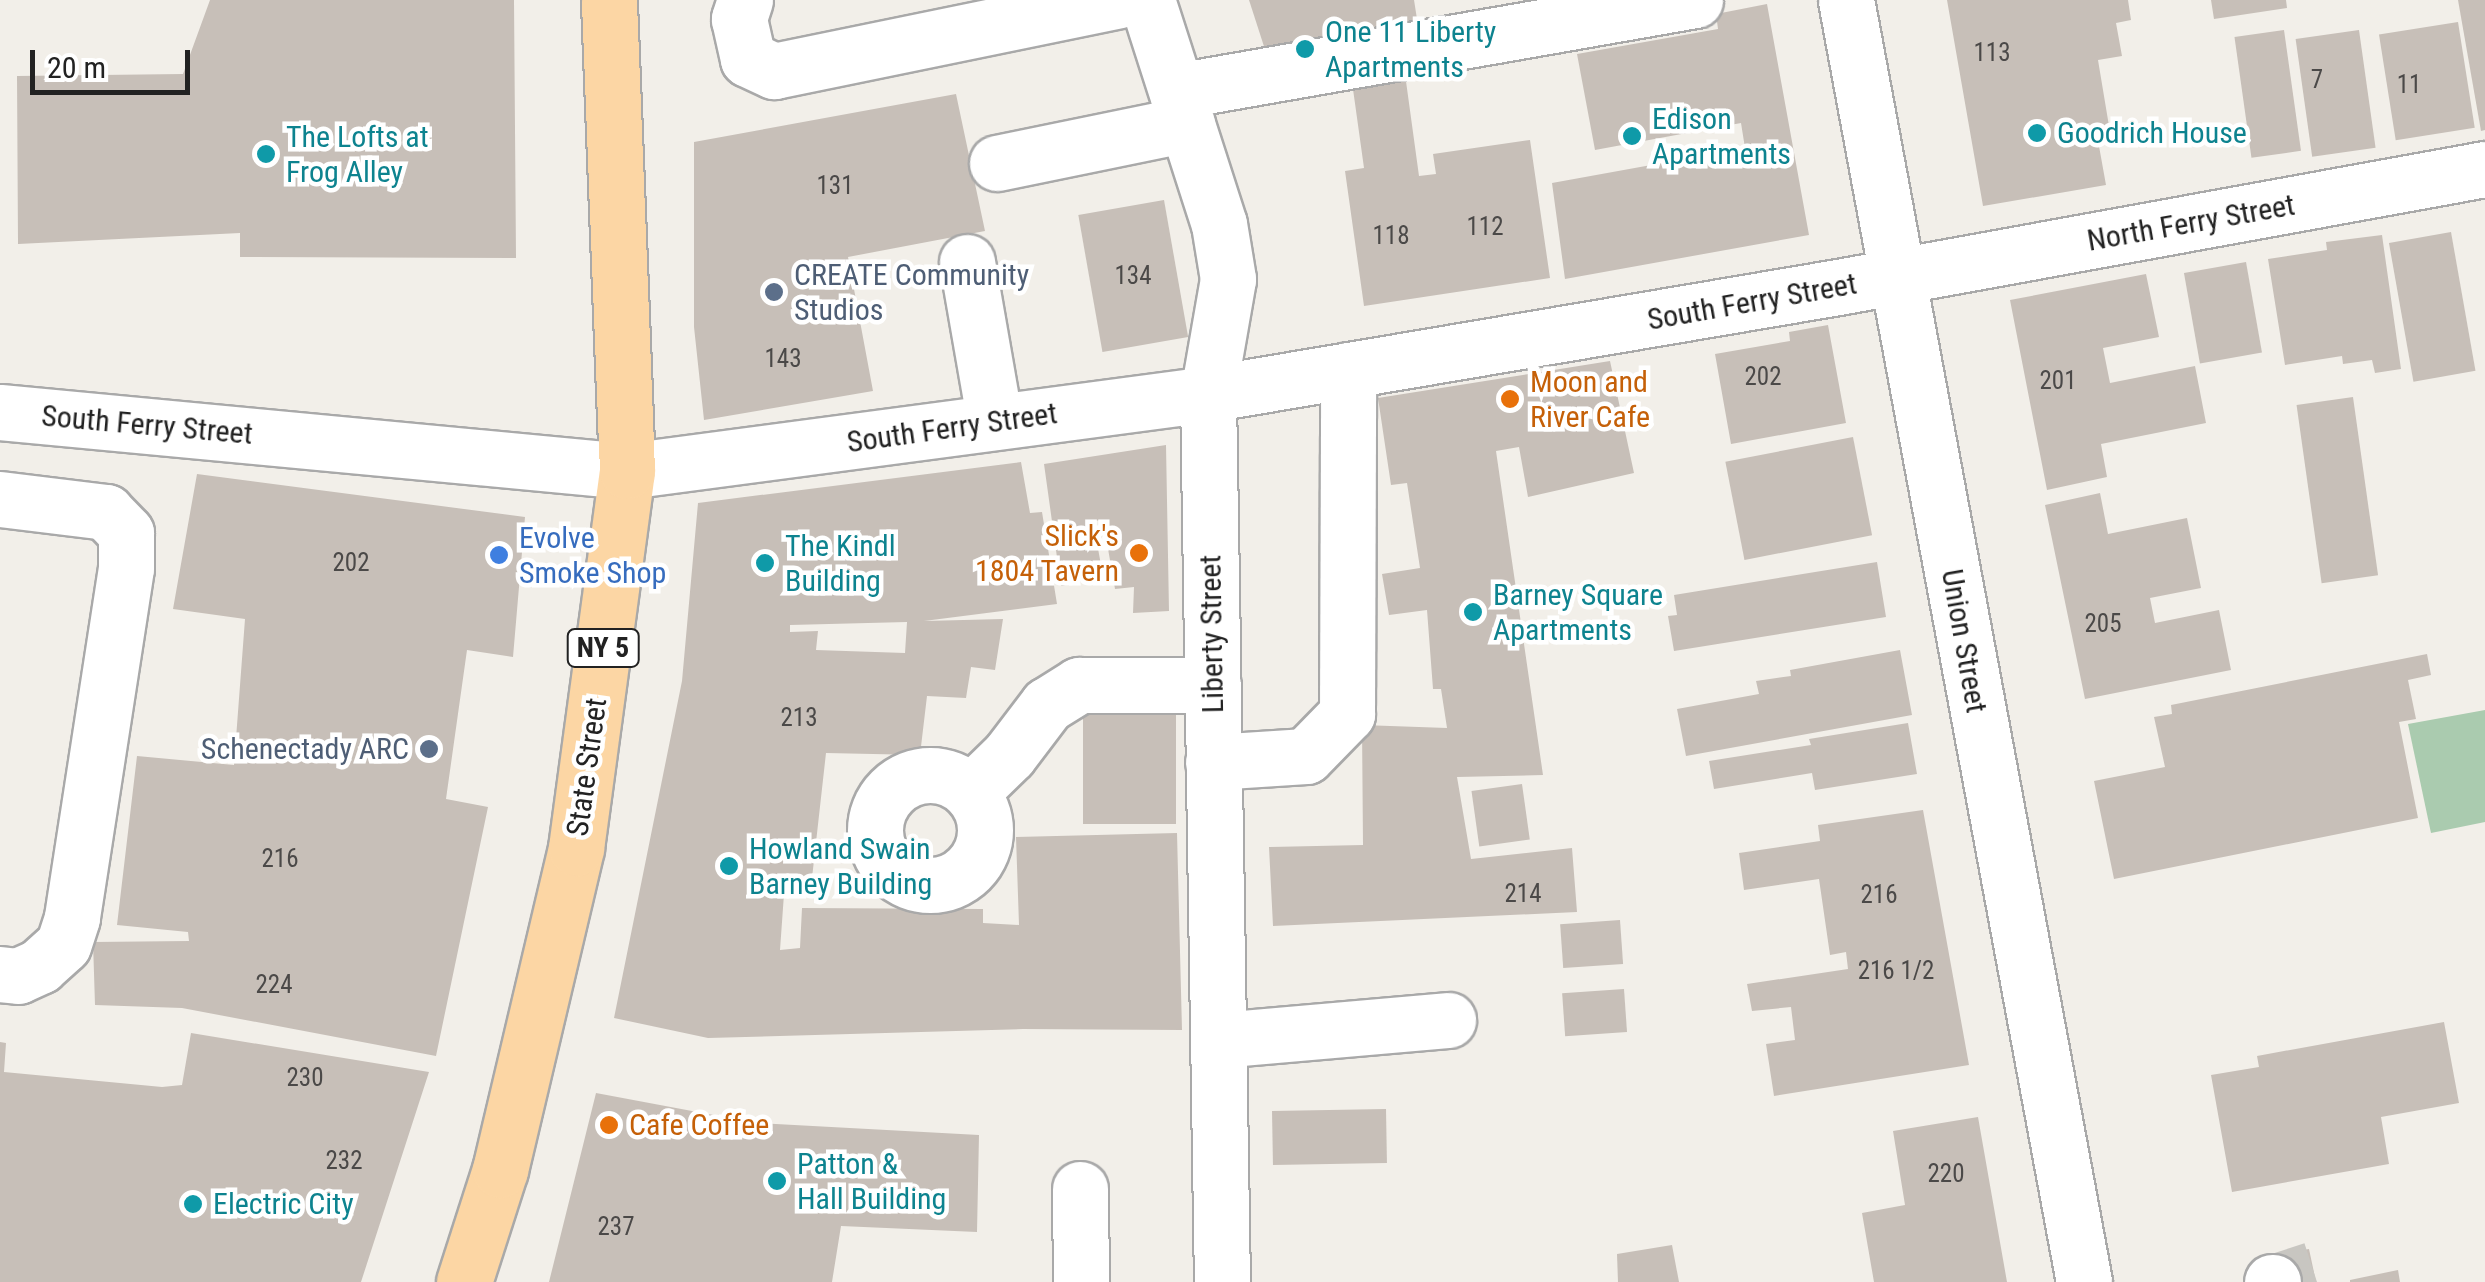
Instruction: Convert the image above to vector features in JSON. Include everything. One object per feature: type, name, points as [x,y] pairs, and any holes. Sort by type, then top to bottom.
[{"type":"main road","name":"State Street","points":[[464,1282],[500,1170],[576,848],[628,472],[608,0]]},
{"type":"street","points":[[746,0],[739,19],[748,58],[774,71],[1119,0]]},
{"type":"street","name":"Liberty Street","points":[[1147,0],[1219,224],[1228,278],[1208,394],[1222,1282]]},
{"type":"street","points":[[997,163],[1182,107],[1695,0]]},
{"type":"street","name":"Union Street","points":[[1846,0],[2084,1282]]},
{"type":"street","name":"North Ferry Street","points":[[1897,276],[2485,169]]},
{"type":"street","points":[[967,262],[995,422]]},
{"type":"street","name":"South Ferry Street","points":[[0,412],[628,472],[1208,394],[1897,276]]},
{"type":"street","points":[[1213,762],[1306,756],[1347,714],[1348,370]]},
{"type":"street","points":[[0,499],[106,512],[126,533],[126,568],[72,918],[63,945],[40,966],[18,976],[0,974]]},
{"type":"street","points":[[971,792],[1009,755],[1047,705],[1079,685],[1213,686]]},
{"type":"street","points":[[1218,1040],[1448,1020]]},
{"type":"street","points":[[1080,1189],[1081,1282]]},
{"type":"green space","points":[[2485,710],[2485,822],[2431,833],[2408,724]]},
{"type":"building","name":"The Lofts at Frog Alley","points":[[210,0],[514,0],[516,258],[240,257],[240,233],[18,244],[17,76],[183,74]]},
{"type":"building","name":"One 11 Liberty Apartments","points":[[1249,0],[1414,0],[1419,32],[1270,65]]},
{"type":"building","points":[[1947,0],[2128,0],[2131,20],[2116,23],[2122,56],[2098,60],[2110,132],[2097,135],[2106,185],[1983,206]]},
{"type":"building","points":[[2211,0],[2286,0],[2287,8],[2214,19]]},
{"type":"building","points":[[2458,0],[2485,0],[2485,130],[2481,131]]},
{"type":"building","name":"Edison Apartments","points":[[1767,4],[1809,235],[1565,279],[1552,183],[1745,148],[1741,123],[1595,150],[1577,54],[1718,29],[1716,14]]},
{"type":"building","points":[[2458,22],[2475,128],[2396,140],[2379,35]]},
{"type":"building","points":[[2284,30],[2301,151],[2251,158],[2234,37]]},
{"type":"building","points":[[2359,30],[2376,148],[2312,157],[2296,39]]},
{"type":"building","points":[[1405,74],[1419,176],[1436,174],[1433,154],[1530,140],[1550,278],[1364,306],[1345,171],[1364,168],[1352,82]]},
{"type":"building","points":[[956,94],[985,231],[848,257],[873,391],[704,420],[694,327],[694,142]]},
{"type":"building","points":[[1164,200],[1188,337],[1102,352],[1078,215]]},
{"type":"building","points":[[2451,232],[2475,371],[2413,382],[2389,243]]},
{"type":"building","points":[[2382,235],[2401,369],[2375,373],[2372,360],[2343,364],[2342,356],[2285,365],[2268,259],[2327,250],[2326,242]]},
{"type":"building","points":[[2246,262],[2262,353],[2200,364],[2184,273]]},
{"type":"building","points":[[2146,274],[2159,337],[2103,348],[2110,383],[2195,366],[2206,423],[2101,444],[2107,477],[2047,490],[2010,300]]},
{"type":"building","points":[[1828,325],[1846,423],[1731,444],[1715,354],[1790,341],[1789,332]]},
{"type":"building","points":[[1610,361],[1634,473],[1528,497],[1519,447],[1496,451],[1543,775],[1457,777],[1471,859],[1572,848],[1577,912],[1273,926],[1269,847],[1363,845],[1362,725],[1447,728],[1441,689],[1433,689],[1427,610],[1389,615],[1382,574],[1420,568],[1407,483],[1391,485],[1378,398]]},
{"type":"building","points":[[2353,397],[2378,575],[2322,583],[2297,405]]},
{"type":"building","points":[[1853,437],[1872,535],[1744,560],[1725,462]]},
{"type":"building","points":[[1166,445],[1169,611],[1133,613],[1134,587],[1115,589],[1103,520],[1093,521],[1103,576],[1061,586],[1044,464]]},
{"type":"building","points":[[1021,462],[1030,513],[1042,512],[1057,604],[924,621],[1003,619],[995,670],[971,667],[966,698],[927,696],[920,755],[826,753],[810,896],[784,894],[780,950],[800,948],[802,908],[983,909],[983,923],[1019,925],[1016,837],[1177,833],[1182,1030],[1023,1029],[708,1038],[614,1018],[682,681],[698,503]],"holes":[[[907,622],[905,653],[816,650],[818,631],[790,632],[790,625]]]},
{"type":"building","points":[[197,474],[525,517],[513,657],[467,650],[446,799],[488,807],[436,1056],[182,1008],[95,1005],[93,942],[189,941],[188,932],[117,925],[137,756],[234,765],[245,619],[173,609]]},
{"type":"building","points":[[2100,493],[2108,534],[2187,518],[2201,588],[2150,598],[2155,623],[2219,610],[2231,670],[2085,699],[2045,505]]},
{"type":"building","points":[[1877,562],[1886,617],[1674,651],[1668,616],[1677,615],[1674,595]]},
{"type":"building","points":[[1900,650],[1912,715],[1686,756],[1677,709],[1759,694],[1756,681],[1791,676],[1790,670]]},
{"type":"building","points":[[2427,654],[2431,675],[2408,680],[2416,719],[2399,722],[2418,818],[2114,879],[2094,781],[2165,767],[2154,717],[2172,714],[2171,705]]},
{"type":"building","points":[[1083,703],[1176,703],[1176,824],[1083,824]]},
{"type":"building","points":[[1908,723],[1917,774],[1815,790],[1812,773],[1714,789],[1709,761],[1811,745],[1809,739]]},
{"type":"building","points":[[1522,784],[1530,839],[1479,847],[1471,791]]},
{"type":"building","points":[[1923,810],[1969,1065],[1774,1096],[1766,1044],[1795,1040],[1791,1007],[1752,1011],[1747,984],[1848,969],[1846,952],[1830,955],[1819,879],[1744,890],[1739,853],[1820,841],[1818,825]]},
{"type":"building","points":[[1620,920],[1623,964],[1563,968],[1560,924]]},
{"type":"building","points":[[1624,989],[1627,1032],[1565,1036],[1562,993]]},
{"type":"building","points":[[2444,1022],[2459,1103],[2381,1117],[2389,1164],[2232,1192],[2211,1075],[2259,1067],[2257,1056]]},
{"type":"building","name":"Electric City","points":[[191,1033],[429,1072],[361,1282],[0,1282],[0,1042],[6,1043],[4,1072],[162,1087],[182,1085]]},
{"type":"building","name":"Patton & Hall Building","points":[[596,1093],[756,1123],[979,1135],[977,1232],[841,1226],[832,1282],[549,1282]]},
{"type":"building","points":[[1386,1109],[1387,1163],[1273,1165],[1272,1111]]},
{"type":"building","points":[[1978,1117],[2007,1282],[1874,1282],[1862,1213],[1905,1205],[1893,1131]]},
{"type":"building","points":[[1672,1245],[1679,1282],[1618,1282],[1617,1254]]},
{"type":"building","points":[[2309,1249],[2316,1282],[2273,1282],[2268,1256]]},
{"type":"building","points":[[2398,1270],[2400,1282],[2350,1282],[2350,1280]]},
{"type":"tunnel","points":[[2273,1282],[2313,1269]]},
{"type":"place","name":"One 11 Liberty Apartments","points":[[1305,49]]},
{"type":"place","name":"Goodrich House","points":[[2037,133]]},
{"type":"place","name":"Edison Apartments","points":[[1632,136]]},
{"type":"place","name":"The Lofts at Frog Alley","points":[[266,154]]},
{"type":"place","name":"CREATE Community Studios","points":[[774,292]]},
{"type":"place","name":"Moon and River Cafe","points":[[1510,399]]},
{"type":"place","name":"Slick's 1804 Tavern","points":[[1139,553]]},
{"type":"place","name":"Evolve Smoke Shop","points":[[499,555]]},
{"type":"place","name":"The Kindl Building","points":[[765,563]]},
{"type":"place","name":"Barney Square Apartments","points":[[1473,612]]},
{"type":"place","name":"Schenectady ARC","points":[[429,749]]},
{"type":"place","name":"Howland Swain Barney Building","points":[[729,866]]},
{"type":"place","name":"Cafe Coffee","points":[[609,1125]]},
{"type":"place","name":"Patton & Hall Building","points":[[777,1181]]},
{"type":"place","name":"Electric City","points":[[193,1204]]}]
